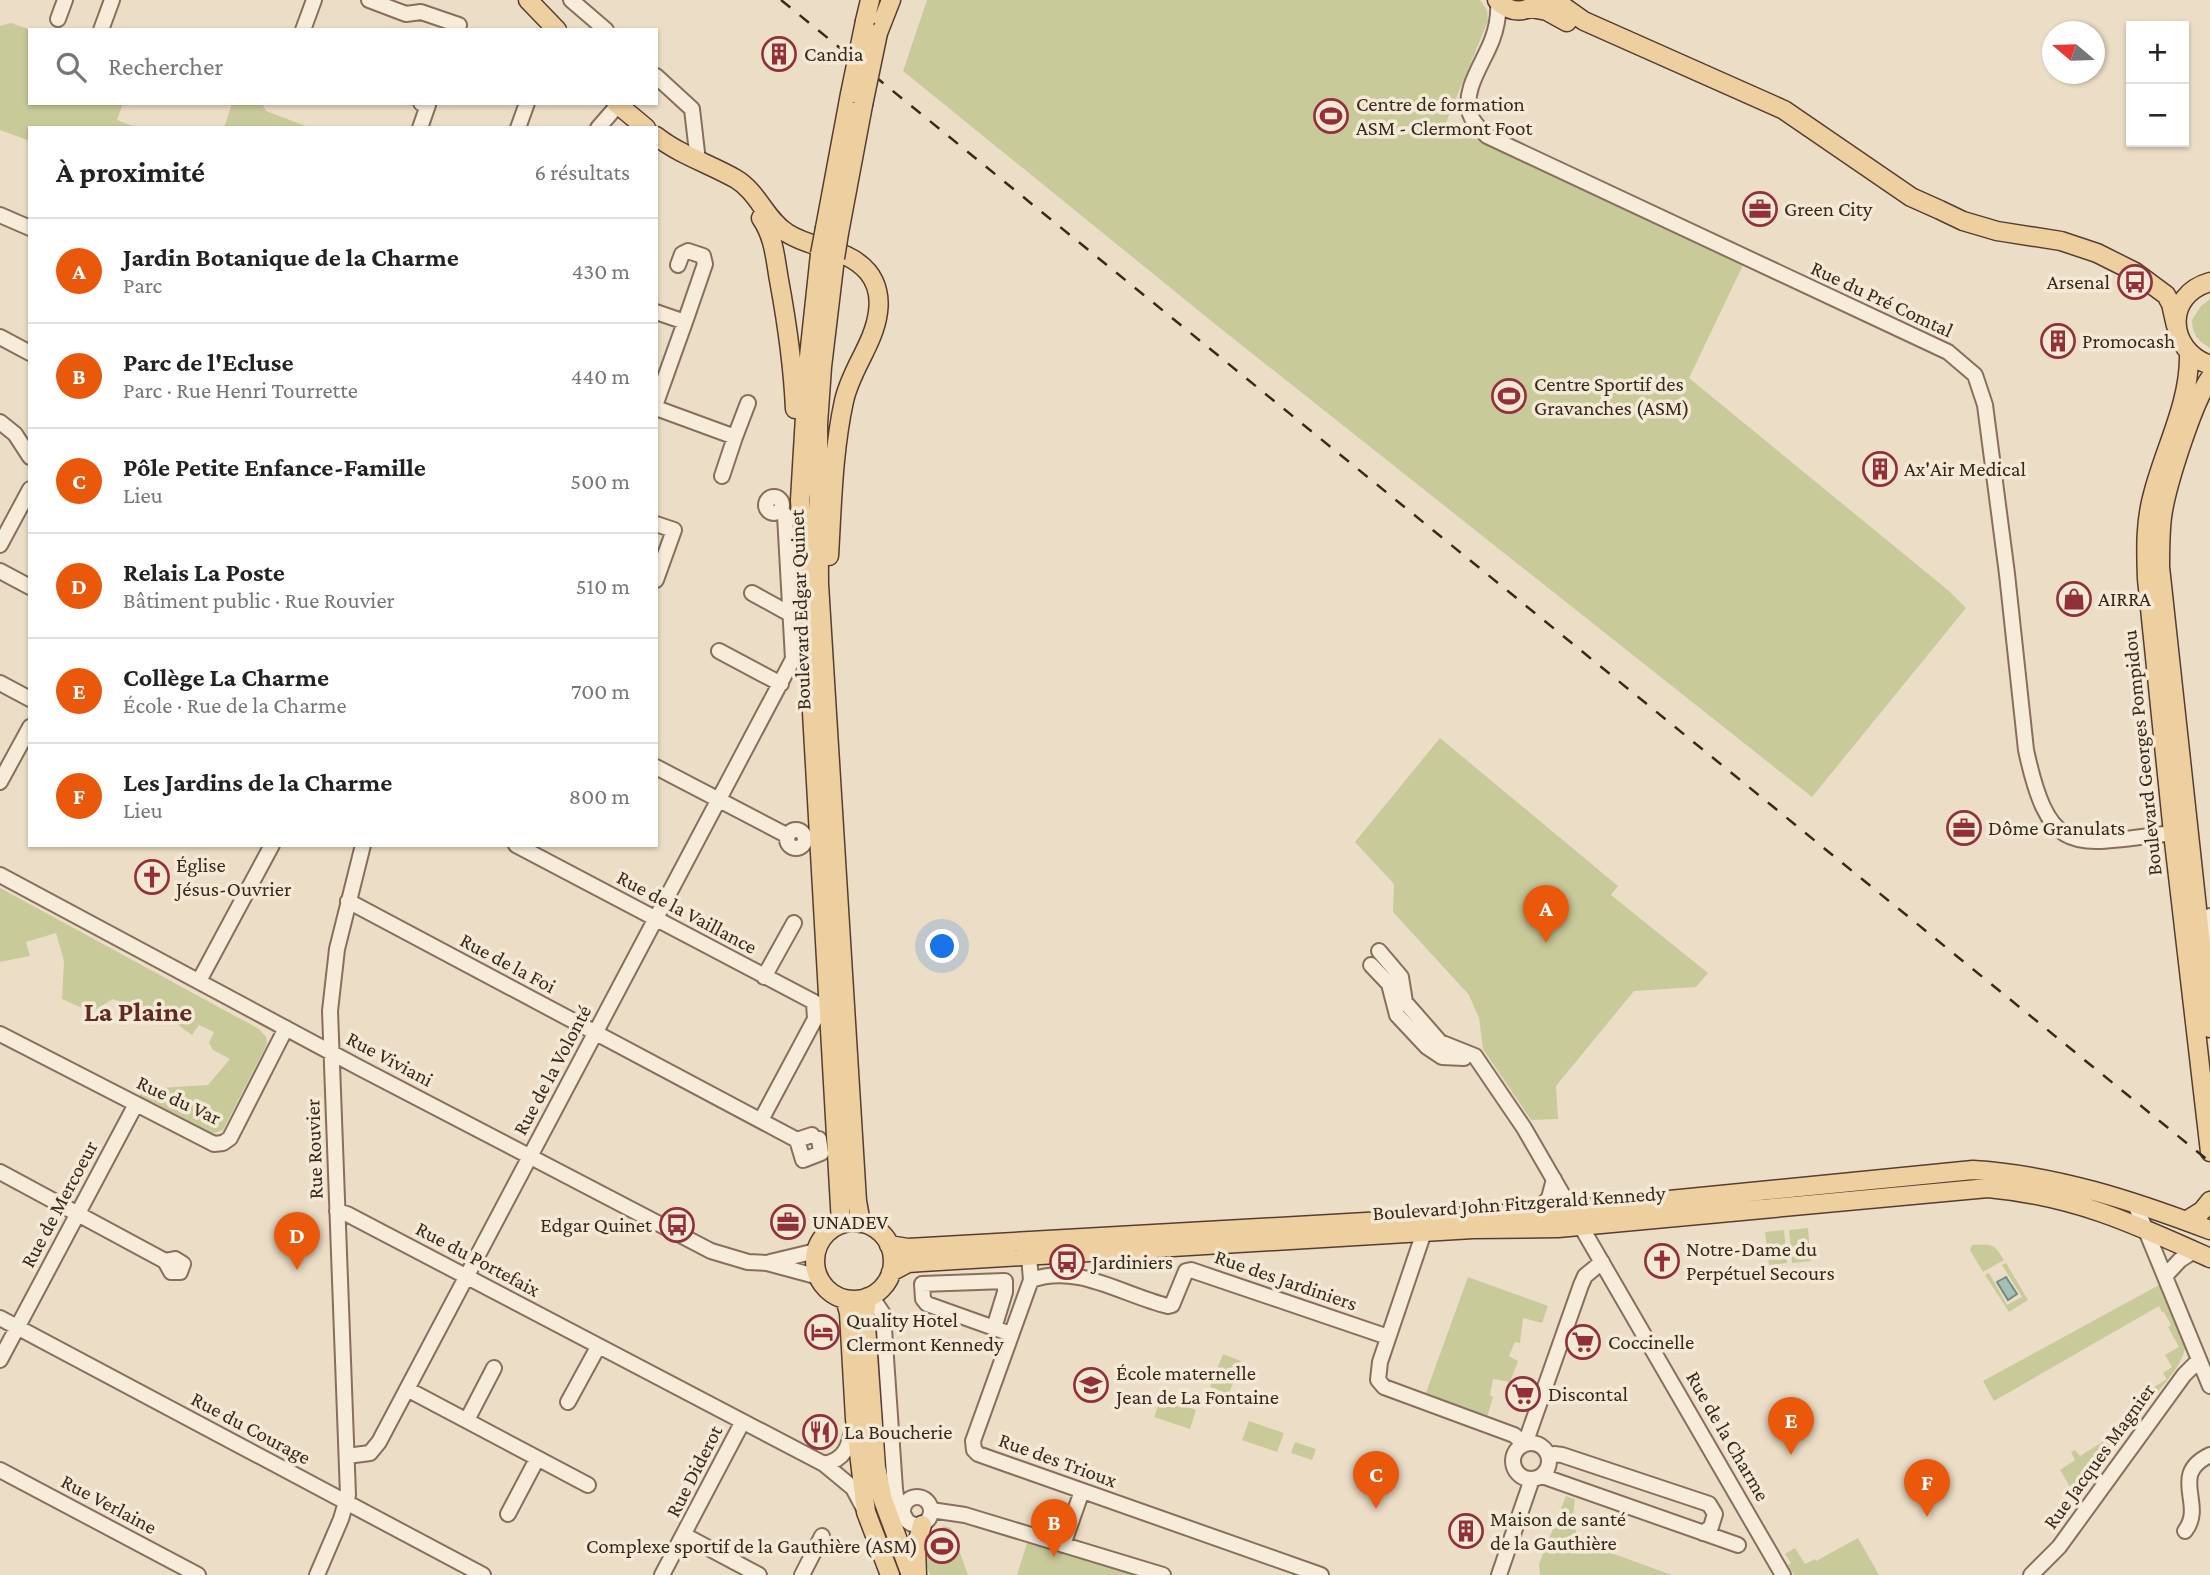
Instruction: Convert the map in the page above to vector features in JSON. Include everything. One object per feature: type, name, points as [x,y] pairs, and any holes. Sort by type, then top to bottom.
[{"type":"main road","points":[[528,0],[555,28]]},
{"type":"main road","points":[[869,0],[872,27]]},
{"type":"main road","name":"Boulevard Edgar Quinet","points":[[841,1224],[800,478],[808,366],[827,256],[872,27],[885,0]]},
{"type":"main road","points":[[872,27],[891,0]]},
{"type":"main road","points":[[1554,0],[1584,21],[1784,110],[1911,197],[1963,221],[1997,231],[2061,241],[2097,253],[2145,279],[2166,295],[2171,304],[2178,336],[2189,354],[2210,366]]},
{"type":"main road","points":[[1498,1],[1547,11],[1585,32],[1826,137]]},
{"type":"main road","points":[[618,105],[644,126]]},
{"type":"main road","points":[[658,137],[737,180],[787,234],[854,259],[870,273],[878,292],[874,332],[844,400],[839,436],[829,568],[826,702]]},
{"type":"main road","points":[[722,174],[751,202],[771,233],[793,361],[800,478]]},
{"type":"main road","name":"Boulevard Edgar Quinet","points":[[827,256],[818,424],[819,584],[857,1201],[861,1223]]},
{"type":"main road","points":[[2145,279],[2177,287],[2206,283]]},
{"type":"main road","points":[[2176,326],[2183,301],[2191,291],[2206,283]]},
{"type":"main road","name":"Boulevard Georges Pompidou","points":[[2189,354],[2188,387],[2152,495],[2146,539],[2147,579],[2210,1152]]},
{"type":"main road","name":"Boulevard Georges Pompidou","points":[[2210,378],[2201,394],[2166,497],[2162,517],[2160,567],[2210,1028]]},
{"type":"main road","name":"Boulevard John Fitzgerald Kennedy","points":[[891,1272],[908,1263],[1424,1232],[1576,1217],[1973,1170],[2014,1172],[2037,1177],[2136,1204],[2210,1230]]},
{"type":"main road","name":"Boulevard John Fitzgerald Kennedy","points":[[889,1245],[908,1248],[1055,1241],[1535,1212],[1576,1217],[1987,1188],[2058,1198],[2205,1251]]},
{"type":"main road","points":[[2186,1221],[2202,1211],[2210,1201]]},
{"type":"main road","points":[[861,1223],[873,1227],[883,1235],[892,1254],[891,1272],[887,1282],[869,1297],[845,1299],[828,1290],[819,1277],[815,1264],[817,1251],[825,1235],[841,1224],[861,1223]]},
{"type":"main road","points":[[1029,1256],[1033,1250],[1055,1241]]},
{"type":"main road","points":[[869,1297],[865,1312],[866,1337],[876,1467],[883,1500],[911,1575]]},
{"type":"main road","points":[[845,1299],[849,1313],[855,1419],[866,1512],[890,1575]]},
{"type":"main road","points":[[917,1575],[916,1546],[927,1517]]},
{"type":"street","points":[[58,19],[65,0]]},
{"type":"street","points":[[102,28],[112,0]]},
{"type":"street","points":[[304,28],[314,0]]},
{"type":"street","points":[[571,0],[604,28]]},
{"type":"street","points":[[371,1],[406,14],[421,12],[459,25],[458,28]]},
{"type":"street","name":"Rue du Pré Comtal","points":[[1498,1],[1499,17],[1493,39],[1470,91],[1469,103],[1475,124],[1487,136],[1948,352],[1975,375],[1985,405],[1997,489],[2026,750],[2042,806],[2049,819],[2064,835],[2083,842],[2173,833]]},
{"type":"street","name":"Rue du Pré Comtal","points":[[1493,39],[1529,6]]},
{"type":"street","points":[[658,78],[692,109],[698,161]]},
{"type":"street","points":[[421,126],[428,106],[426,105]]},
{"type":"street","points":[[519,126],[526,105]]},
{"type":"street","points":[[600,126],[616,105]]},
{"type":"street","points":[[0,215],[28,223]]},
{"type":"street","points":[[658,397],[705,264],[702,256],[688,251],[682,254],[678,265]]},
{"type":"street","points":[[658,313],[685,322]]},
{"type":"street","points":[[0,337],[28,352]]},
{"type":"street","points":[[722,476],[748,403]]},
{"type":"street","points":[[658,409],[736,437]]},
{"type":"street","points":[[0,422],[15,435],[28,454]]},
{"type":"street","points":[[0,545],[28,493]]},
{"type":"street","name":"Rue de la Volonté","points":[[347,1455],[363,1455],[375,1449],[793,659],[785,514],[781,510]]},
{"type":"street","points":[[658,525],[674,530],[658,574]]},
{"type":"street","points":[[0,571],[28,586]]},
{"type":"street","points":[[752,593],[790,614]]},
{"type":"street","points":[[719,651],[781,684]]},
{"type":"street","points":[[0,684],[28,698]]},
{"type":"street","points":[[0,782],[28,731]]},
{"type":"street","points":[[658,768],[788,836]]},
{"type":"street","points":[[199,981],[271,847]]},
{"type":"street","name":"Rue Rouvier","points":[[317,1575],[346,1502],[347,1455],[330,1029],[333,974],[362,847]]},
{"type":"street","name":"Rue de la Vaillance","points":[[520,847],[814,1002],[815,1019],[761,1120]]},
{"type":"street","name":"Rue Viviani","points":[[0,876],[711,1251],[819,1277]]},
{"type":"street","name":"Rue de la Foi","points":[[348,901],[797,1140],[816,1137],[821,1153],[803,1160],[797,1140]]},
{"type":"street","points":[[2210,916],[2207,926],[2210,958]]},
{"type":"street","name":"Rue de la Vaillance","points":[[764,977],[794,923]]},
{"type":"street","name":"Rue de la Charme","points":[[1379,951],[1401,976],[1405,1002],[1440,1042],[1475,1056],[1483,1068],[1554,1179],[1783,1575]]},
{"type":"street","points":[[1371,965],[1389,984],[1397,1015],[1427,1047],[1442,1057],[1463,1058],[1483,1068]]},
{"type":"street","name":"Rue du Var","points":[[0,1034],[214,1144],[223,1143],[230,1138],[286,1028]]},
{"type":"street","name":"Rue de Mercoeur","points":[[0,1360],[136,1104]]},
{"type":"street","points":[[0,1172],[165,1261]]},
{"type":"street","points":[[1535,1212],[1549,1198],[1554,1179]]},
{"type":"street","points":[[2136,1204],[2210,1386]]},
{"type":"street","name":"Rue du Portefaix","points":[[337,1211],[824,1464],[853,1488],[866,1512]]},
{"type":"street","points":[[2146,1228],[2151,1218],[2164,1214]]},
{"type":"street","points":[[1424,1232],[1388,1336],[1378,1380],[1384,1387],[1514,1435],[1525,1444],[1542,1446],[1549,1456],[1548,1467],[1537,1478],[1499,1575]]},
{"type":"street","name":"Rue Viviani","points":[[767,1263],[817,1251]]},
{"type":"street","points":[[2165,1275],[2180,1259],[2205,1251]]},
{"type":"street","name":"Rue des Trioux","points":[[1029,1256],[1031,1280],[973,1441],[974,1450],[978,1454],[1321,1575]]},
{"type":"street","points":[[1602,1262],[1585,1276],[1581,1285],[1525,1444],[1516,1452],[1513,1463],[1518,1473],[1738,1545]]},
{"type":"street","name":"Rue des Jardiniers","points":[[1031,1280],[1043,1275],[1076,1275],[1168,1306],[1172,1305],[1186,1271],[1191,1270],[1388,1336]]},
{"type":"street","points":[[994,1328],[1005,1292],[1005,1281],[922,1284],[923,1299],[927,1304],[994,1328],[1011,1334]]},
{"type":"street","points":[[869,1297],[883,1314],[895,1489],[898,1509],[905,1517],[914,1525],[927,1517],[965,1515],[1163,1575]]},
{"type":"street","name":"Rue du Courage","points":[[0,1318],[483,1575]]},
{"type":"street","points":[[568,1402],[598,1346]]},
{"type":"street","name":"Rue Jacques Magnier","points":[[2031,1575],[2059,1547],[2183,1375],[2199,1360]]},
{"type":"street","points":[[467,1420],[494,1368]]},
{"type":"street","points":[[407,1389],[588,1485]]},
{"type":"street","points":[[824,1464],[841,1458],[845,1453],[849,1447],[855,1419]]},
{"type":"street","name":"Rue Diderot","points":[[662,1575],[742,1423]]},
{"type":"street","points":[[1549,1456],[1562,1455],[1709,1504],[1715,1514],[1711,1527],[1703,1533]]},
{"type":"street","points":[[2185,1531],[2192,1516],[2188,1483],[2190,1472],[2197,1462],[2210,1455]]},
{"type":"street","points":[[508,1514],[537,1459]]},
{"type":"street","name":"Rue Verlaine","points":[[0,1470],[170,1568],[198,1575]]},
{"type":"street","points":[[1063,1545],[1082,1491]]},
{"type":"street","points":[[905,1517],[905,1505],[915,1498],[924,1499],[927,1517]]},
{"type":"street","points":[[1715,1514],[1740,1502]]},
{"type":"street","points":[[684,1535],[759,1575]]},
{"type":"street","points":[[802,1575],[822,1536]]},
{"type":"green space","name":"Centre Sportif des Gravanches (ASM)","points":[[927,0],[1480,0],[1487,10],[1488,21],[1445,125],[1744,263],[1689,378],[1949,591],[1966,608],[1812,797],[1220,328],[903,71]]},
{"type":"green space","points":[[11,23],[28,29],[28,105],[122,105],[117,120],[133,126],[28,126],[28,140],[0,130],[0,26]]},
{"type":"green space","points":[[231,105],[263,105],[266,111],[306,126],[225,126]]},
{"type":"green space","points":[[2210,299],[2210,348],[2197,337],[2192,320],[2201,306]]},
{"type":"green space","points":[[1440,738],[1618,886],[1611,895],[1708,973],[1696,987],[1634,991],[1556,1086],[1558,1119],[1531,1120],[1483,1049],[1479,1018],[1469,995],[1393,912],[1394,884],[1355,842]]},
{"type":"green space","points":[[0,888],[259,1029],[266,1037],[267,1044],[223,1130],[207,1133],[138,1099],[143,1089],[208,1085],[230,1059],[213,1050],[209,1043],[214,1032],[199,1025],[192,1035],[174,1022],[113,999],[91,1012],[62,999],[64,961],[56,933],[26,942],[30,956],[0,962]]},
{"type":"green space","points":[[1808,1228],[1811,1261],[1792,1263],[1789,1230]]},
{"type":"green space","points":[[1784,1230],[1787,1263],[1769,1265],[1765,1232]]},
{"type":"green space","points":[[1972,1245],[1991,1246],[2004,1260],[1983,1272],[1970,1250]]},
{"type":"green space","points":[[2006,1263],[2028,1300],[2009,1312],[1985,1275],[1989,1273],[2007,1305],[2022,1297],[2002,1265]]},
{"type":"green space","points":[[1468,1277],[1548,1306],[1542,1323],[1523,1318],[1520,1343],[1515,1342],[1509,1356],[1518,1361],[1510,1382],[1493,1379],[1490,1395],[1493,1397],[1485,1424],[1423,1401]]},
{"type":"green space","points":[[2159,1285],[2185,1348],[2176,1369],[2151,1400],[2146,1392],[2167,1379],[2163,1373],[2172,1367],[2165,1355],[2179,1347],[2168,1327],[2171,1325],[2159,1306],[1994,1401],[1983,1381]]},
{"type":"green space","points":[[1223,1354],[1241,1361],[1229,1394],[1210,1387]]},
{"type":"green space","points":[[1161,1398],[1196,1410],[1190,1429],[1154,1417]]},
{"type":"green space","points":[[1249,1421],[1284,1433],[1277,1452],[1242,1440]]},
{"type":"green space","points":[[2136,1421],[2078,1500],[2060,1470],[2075,1460],[2071,1452],[2075,1450],[2080,1456]]},
{"type":"green space","points":[[1295,1442],[1316,1449],[1312,1460],[1291,1453]]},
{"type":"green space","points":[[1566,1496],[1575,1499],[1573,1517],[1578,1541],[1672,1575],[1540,1575],[1539,1564]]},
{"type":"green space","name":"Complexe sportif de la Gauthière (ASM)","points":[[944,1526],[951,1528],[968,1575],[930,1575],[925,1559],[926,1547]]},
{"type":"green space","points":[[1858,1538],[1879,1575],[1794,1575],[1788,1565],[1791,1563],[1785,1554],[1795,1548],[1805,1564],[1815,1559],[1816,1561]]},
{"type":"green space","points":[[1028,1540],[1144,1575],[1017,1575]]},
{"type":"water","points":[[2006,1277],[2017,1294],[2008,1300],[1997,1282]]},
{"type":"railway","points":[[781,0],[2210,1162]]},
{"type":"place","name":"Candia","points":[[779,54]]},
{"type":"place","name":"Centre de formation ASM - Clermont Foot","points":[[1331,116]]},
{"type":"place","name":"Green City","points":[[1760,209]]},
{"type":"place","name":"Arsenal","points":[[2135,282]]},
{"type":"place","name":"Promocash","points":[[2058,341]]},
{"type":"place","name":"Centre Sportif des Gravanches (ASM)","points":[[1509,396]]},
{"type":"place","name":"Ax'Air Medical","points":[[1880,469]]},
{"type":"place","name":"AIRRA","points":[[2074,599]]},
{"type":"place","name":"Dôme Granulats","points":[[1964,828]]},
{"type":"place","name":"Église Jésus-Ouvrier","points":[[152,877]]},
{"type":"place","name":"Jardin Botanique de la Charme","points":[[1546,943]]},
{"type":"place","name":"UNADEV","points":[[788,1222]]},
{"type":"place","name":"Edgar Quinet","points":[[677,1225]]},
{"type":"place","name":"Notre-Dame du Perpétuel Secours","points":[[1662,1261]]},
{"type":"place","name":"Jardiniers","points":[[1067,1262]]},
{"type":"place","name":"Relais La Poste","points":[[297,1270]]},
{"type":"place","name":"Quality Hotel Clermont Kennedy","points":[[822,1332]]},
{"type":"place","name":"Coccinelle","points":[[1583,1342]]},
{"type":"place","name":"École maternelle Jean de La Fontaine","points":[[1091,1385]]},
{"type":"place","name":"Discontal","points":[[1523,1394]]},
{"type":"place","name":"La Boucherie","points":[[820,1432]]},
{"type":"place","name":"Collège La Charme","points":[[1791,1455]]},
{"type":"place","name":"Pôle Petite Enfance-Famille","points":[[1376,1509]]},
{"type":"place","name":"Les Jardins de la Charme","points":[[1927,1517]]},
{"type":"place","name":"Maison de santé de la Gauthière","points":[[1466,1531]]},
{"type":"place","name":"Complexe sportif de la Gauthière (ASM)","points":[[942,1546]]},
{"type":"place","name":"Parc de l'Ecluse","points":[[1054,1557]]},
{"type":"district","name":"La Plaine","points":[[138,1011]]}]
